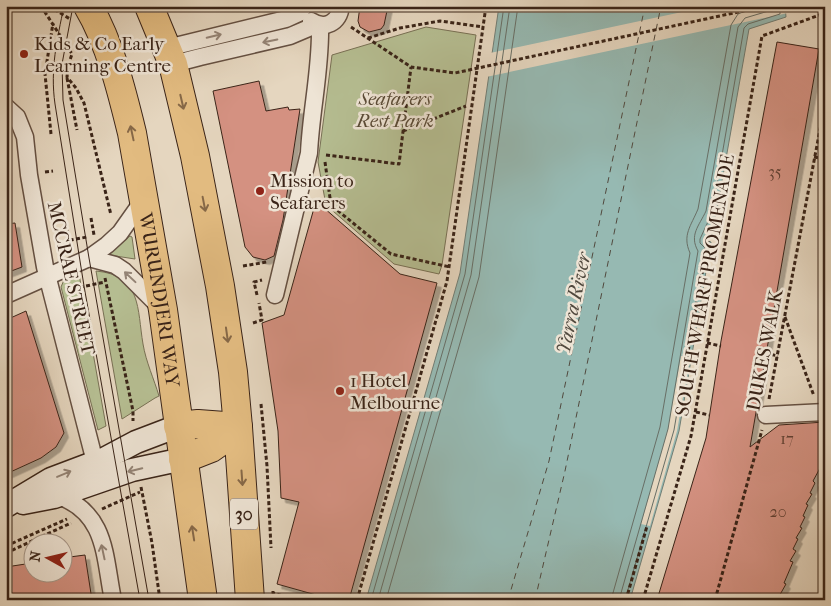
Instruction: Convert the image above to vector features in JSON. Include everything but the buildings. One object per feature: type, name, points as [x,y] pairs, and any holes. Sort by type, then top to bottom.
[{"type":"highway","name":"WURUNDJERI WAY","points":[[88,6],[97,22],[125,105],[144,199],[163,310],[203,600]]},
{"type":"highway","name":"30","points":[[149,6],[170,56],[195,156],[220,286],[233,372],[238,428],[261,596]]},
{"type":"highway","points":[[178,426],[198,424],[238,428]]},
{"type":"highway","points":[[183,459],[211,448],[238,428]]},
{"type":"street","points":[[170,56],[241,29],[286,19],[299,13],[304,6]]},
{"type":"street","points":[[304,6],[307,17],[318,25]]},
{"type":"street","points":[[170,56],[244,46],[290,36],[318,25],[330,24],[339,12]]},
{"type":"street","points":[[275,295],[309,152],[310,132],[320,68],[318,25]]},
{"type":"street","points":[[241,29],[244,46]]},
{"type":"street","name":"MCCRAE STREET","points":[[6,107],[16,117],[25,137],[29,175],[47,276],[95,462]]},
{"type":"street","points":[[6,295],[89,258],[120,233],[144,199]]},
{"type":"street","points":[[89,258],[115,265],[124,271],[163,310]]},
{"type":"street","points":[[766,415],[822,412]]},
{"type":"street","points":[[6,506],[51,479],[178,426]]},
{"type":"street","points":[[6,506],[59,496],[139,469],[183,459]]},
{"type":"street","points":[[59,496],[82,509],[97,526],[113,600]]},
{"type":"path","points":[[41,6],[72,54]]},
{"type":"path","points":[[356,600],[450,267],[486,6]]},
{"type":"path","points":[[339,12],[367,39],[411,67],[455,73],[766,6]]},
{"type":"path","name":"SOUTH WHARF PROMENADE","points":[[643,600],[691,436],[762,36],[825,13]]},
{"type":"path","points":[[367,39],[400,28],[440,20],[483,27]]},
{"type":"path","points":[[51,134],[45,74],[53,22]]},
{"type":"path","points":[[411,67],[399,164],[324,154],[332,205],[391,254],[450,267]]},
{"type":"path","points":[[67,77],[77,130]]},
{"type":"path","name":"DUKES WALK","points":[[715,600],[766,415],[825,103]]},
{"type":"path","points":[[403,132],[466,106]]},
{"type":"path","points":[[814,157],[825,159]]},
{"type":"path","points":[[6,178],[12,177]]},
{"type":"path","points":[[66,221],[69,242],[94,236],[91,218]]},
{"type":"path","points":[[687,357],[708,241]]},
{"type":"path","points":[[785,317],[822,412]]},
{"type":"path","points":[[707,343],[721,346]]},
{"type":"path","points":[[765,354],[778,356]]},
{"type":"path","points":[[260,402],[268,466],[271,554]]},
{"type":"path","points":[[696,412],[709,415]]},
{"type":"path","points":[[133,419],[136,442]]},
{"type":"path","points":[[139,469],[140,492],[152,543],[160,600]]},
{"type":"path","points":[[626,600],[647,526]]},
{"type":"path","points":[[261,596],[273,583]]},
{"type":"path","points":[[261,596],[298,600]]},
{"type":"green space","name":"Seafarers Rest Park","points":[[426,27],[476,35],[442,265],[439,274],[394,264],[326,205],[318,162],[332,55]]},
{"type":"green space","points":[[130,236],[132,237],[135,259],[109,255],[109,253]]},
{"type":"green space","points":[[96,271],[111,274],[122,279],[130,287],[138,307],[144,351],[159,396],[122,419]]},
{"type":"green space","points":[[79,274],[106,426],[98,430],[61,287],[64,280]]},
{"type":"water","name":"Yarra River","points":[[499,6],[785,6],[786,17],[749,29],[716,215],[704,240],[711,242],[679,431],[630,600],[366,600],[460,273]]},
{"type":"pier","points":[[710,6],[787,6],[788,13],[486,77],[490,53]]},
{"type":"pier","points":[[681,356],[690,357],[677,431],[650,526],[641,524],[668,429]]},
{"type":"ferry route","points":[[508,600],[549,461],[645,6]]},
{"type":"ferry route","points":[[535,600],[565,471],[661,6]]},
{"type":"tram line","points":[[64,6],[54,67],[55,104],[84,286],[140,600]]},
{"type":"tram line","points":[[73,6],[62,64],[63,100],[149,600]]},
{"type":"place","name":"Kids & Co Early Learning Centre","points":[[24,54]]},
{"type":"place","name":"Mission to Seafarers","points":[[260,191]]},
{"type":"place","name":"1 Hotel Melbourne","points":[[340,391]]}]
